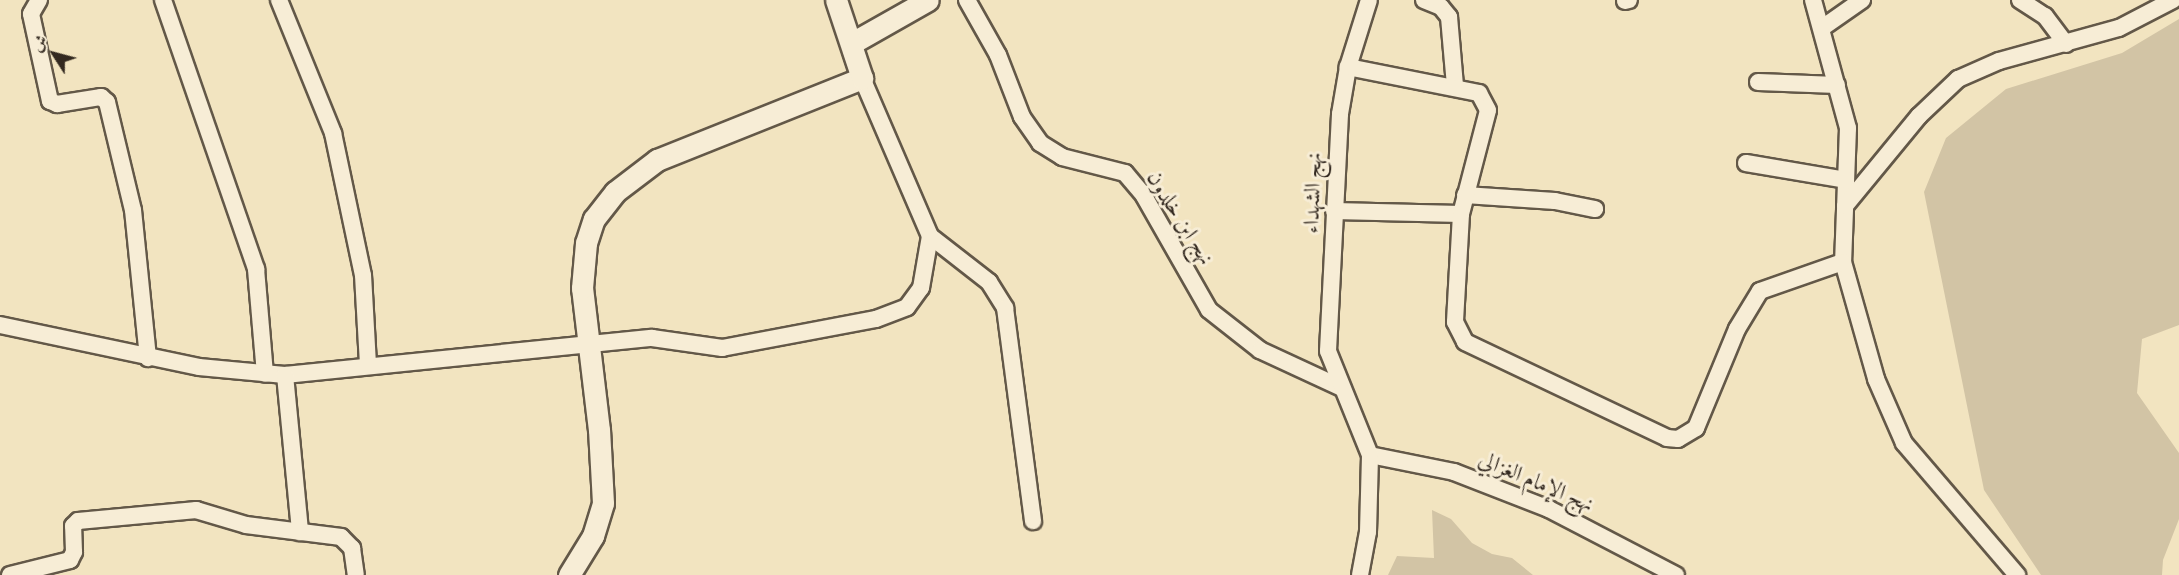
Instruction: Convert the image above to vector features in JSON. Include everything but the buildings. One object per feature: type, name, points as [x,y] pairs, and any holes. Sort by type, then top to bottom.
[{"type":"street","points":[[39,0],[31,14],[50,101],[57,104],[101,97],[107,102],[133,210],[148,358]]},
{"type":"street","points":[[164,0],[256,268],[265,374]]},
{"type":"street","points":[[279,0],[333,133],[363,275],[368,365]]},
{"type":"street","points":[[836,0],[862,78],[930,236],[989,282],[1005,308],[1033,521]]},
{"type":"street","points":[[852,43],[928,0]]},
{"type":"street","name":"نهج ابن خلدون","points":[[967,0],[998,55],[1022,117],[1040,143],[1062,157],[1125,173],[1144,196],[1209,310],[1260,350],[1342,388]]},
{"type":"street","name":"نهج الشهداء","points":[[1369,0],[1348,67],[1337,140],[1328,351],[1370,455]]},
{"type":"street","points":[[1424,0],[1441,7],[1449,17],[1455,86]]},
{"type":"street","points":[[1813,0],[1848,128],[1843,262],[1856,315],[1892,422],[1915,459],[2017,575]]},
{"type":"street","points":[[1822,28],[1862,0]]},
{"type":"street","points":[[2020,0],[2045,16],[2066,44]]},
{"type":"street","points":[[1845,207],[1919,116],[1958,79],[1979,67],[2119,28],[2173,0]]},
{"type":"street","points":[[1348,67],[1455,86],[1479,93],[1488,110],[1461,214],[1455,322],[1465,342],[1667,438],[1688,436],[1696,428],[1737,329],[1760,291],[1843,262]]},
{"type":"street","points":[[569,575],[593,537],[603,503],[582,288],[586,243],[594,219],[615,192],[657,160],[862,78]]},
{"type":"street","points":[[1758,82],[1837,85]]},
{"type":"street","points":[[1746,163],[1846,180]]},
{"type":"street","points":[[1465,195],[1555,201],[1595,209]]},
{"type":"street","points":[[1334,211],[1461,214]]},
{"type":"street","points":[[0,325],[148,358],[285,375],[652,338],[722,348],[893,314],[917,298],[930,236]]},
{"type":"street","points":[[285,375],[300,532]]},
{"type":"street","points":[[1360,575],[1368,532],[1370,455]]},
{"type":"street","name":"نهج الإمام الغزالي","points":[[1370,455],[1454,472],[1549,508],[1676,575]]},
{"type":"street","points":[[10,575],[70,560],[76,522],[108,516],[196,510],[246,525],[348,541],[356,575]]},
{"type":"shaded area","points":[[2179,19],[2179,325],[2142,339],[2137,393],[2179,453],[2179,519],[2163,560],[2162,575],[2041,575],[1984,490],[1924,192],[1946,138],[2006,89],[2122,53]]},
{"type":"shaded area","points":[[1432,510],[1451,519],[1472,543],[1492,554],[1512,558],[1533,575],[1388,575],[1397,556],[1434,558]]}]
